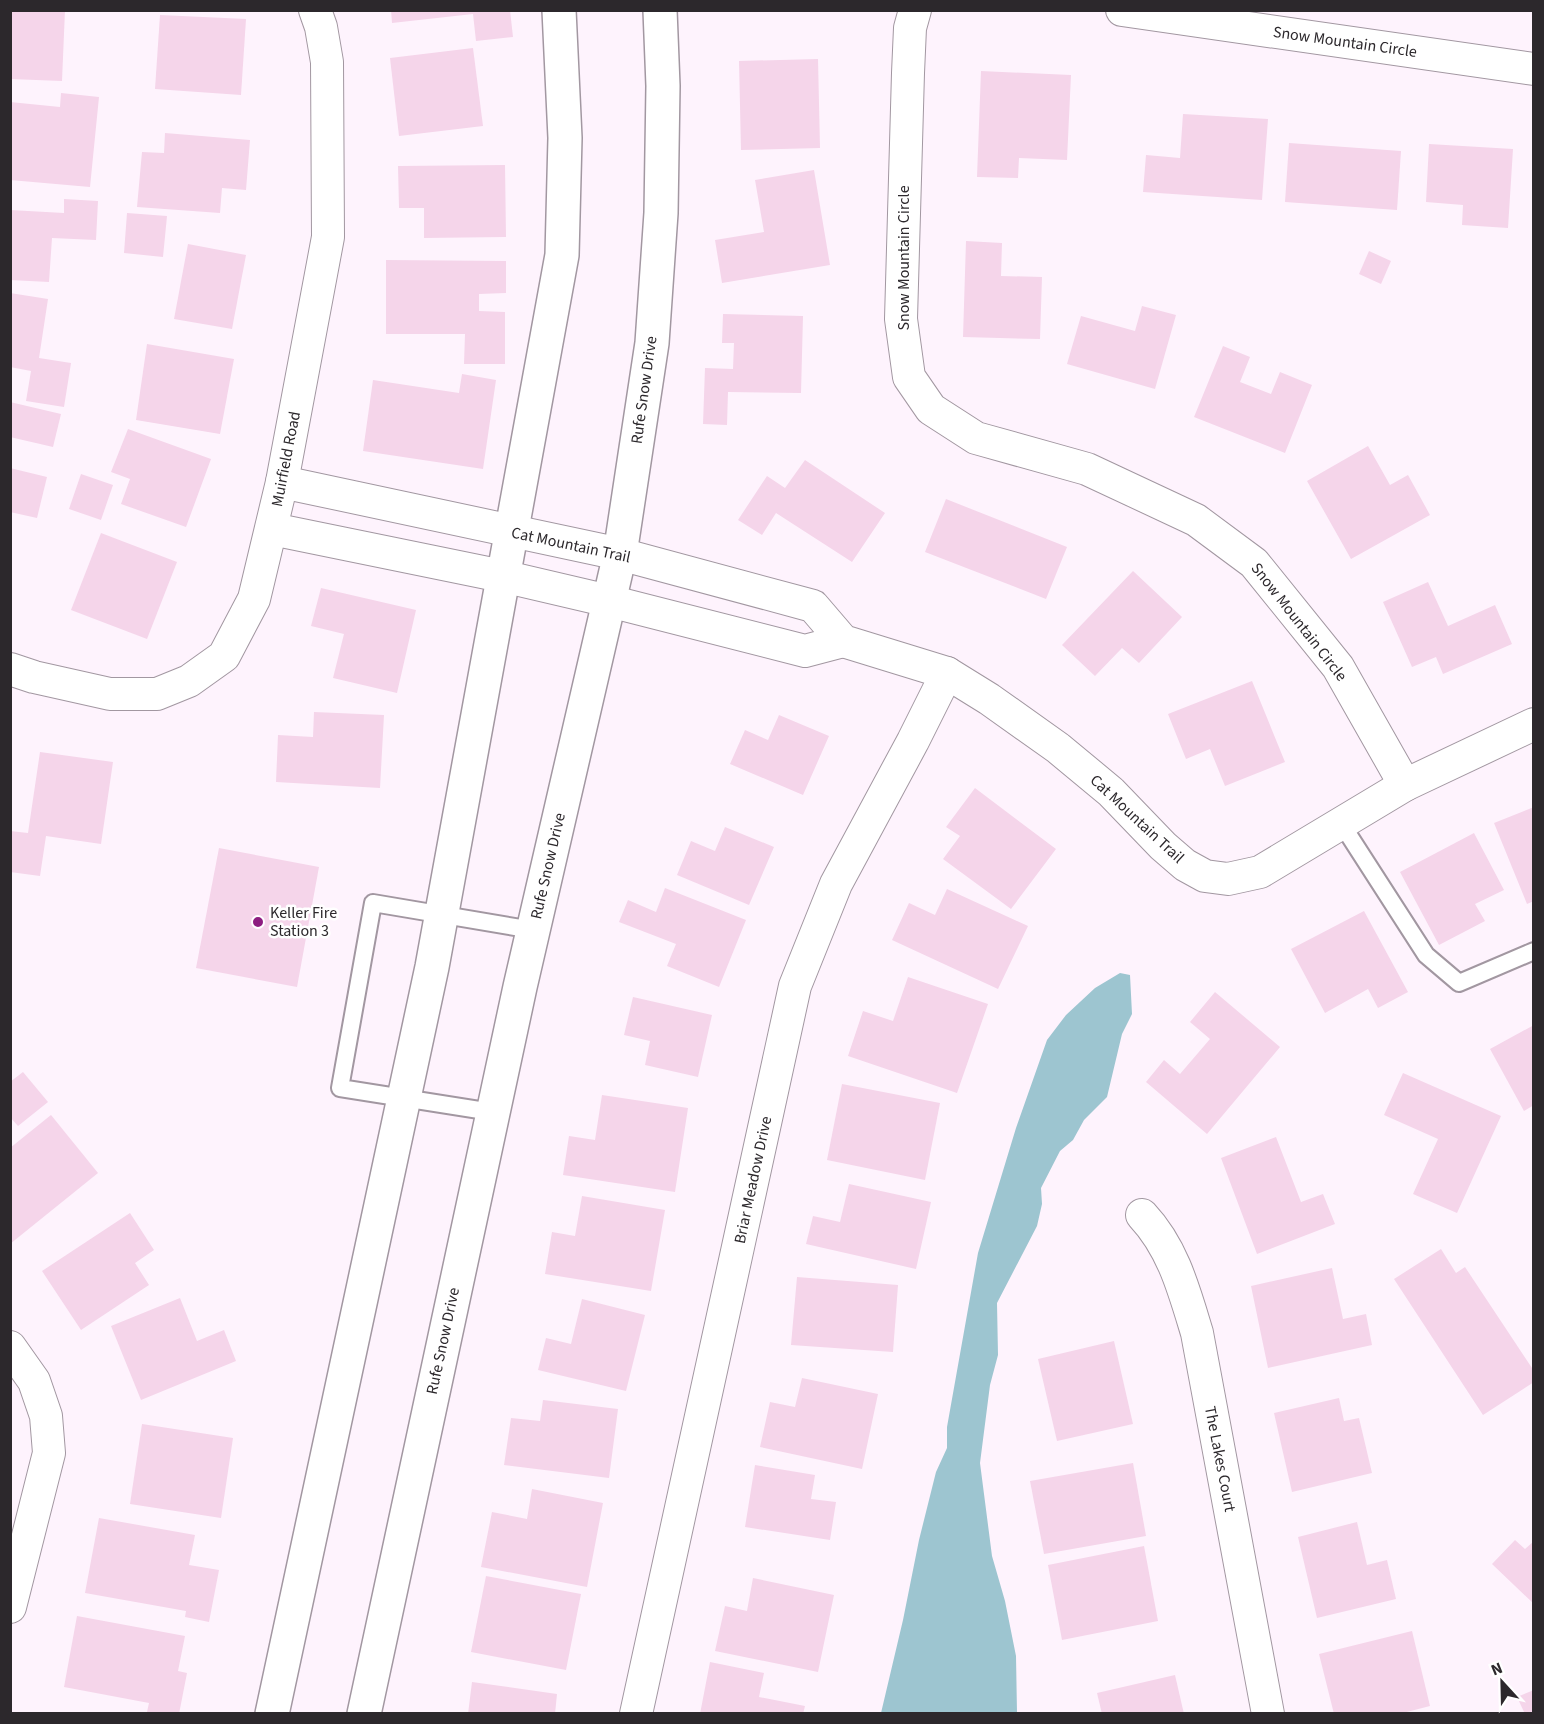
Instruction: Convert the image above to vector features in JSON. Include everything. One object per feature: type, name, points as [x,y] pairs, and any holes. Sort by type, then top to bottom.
[{"type":"main road","points":[[272,1713],[404,1100],[441,913],[562,255],[565,138],[560,10]]},
{"type":"main road","name":"Rufe Snow Drive","points":[[364,1713],[492,1112],[620,554],[652,343],[661,213],[663,86],[660,10]]},
{"type":"street","name":"Snow Mountain Circle","points":[[915,10],[910,28],[901,318],[909,377],[931,409],[976,438],[1087,469],[1196,520],[1254,563],[1338,667],[1405,785]]},
{"type":"street","name":"Snow Mountain Circle","points":[[1122,10],[1533,69]]},
{"type":"street","name":"Muirfield Road","points":[[10,669],[34,677],[110,694],[157,694],[189,681],[224,656],[254,599],[282,482],[328,237],[327,62],[318,19]]},
{"type":"street","name":"Cat Mountain Trail","points":[[282,482],[620,554],[813,606],[843,641],[946,674],[989,699],[1058,748],[1111,792],[1163,846],[1185,865],[1205,876],[1228,879],[1260,872],[1405,785],[1533,724]]},
{"type":"street","points":[[272,529],[502,576],[805,651],[843,641]]},
{"type":"street","name":"Briar Meadow Drive","points":[[636,1713],[795,986],[836,884],[913,741],[946,674]]},
{"type":"street","name":"The Lakes Court","points":[[1142,1215],[1157,1231],[1180,1276],[1197,1333],[1268,1713]]},
{"type":"street","points":[[10,1347],[34,1381],[46,1416],[49,1453],[10,1607]]},
{"type":"lane","points":[[1341,823],[1426,955],[1459,983],[1533,951]]},
{"type":"lane","points":[[492,1112],[404,1100],[340,1088],[373,903],[533,930]]},
{"type":"water","points":[[1120,973],[1130,975],[1132,1014],[1122,1034],[1107,1097],[1084,1120],[1073,1140],[1060,1151],[1041,1188],[1042,1204],[1037,1226],[997,1303],[998,1355],[990,1385],[980,1463],[992,1556],[1005,1601],[1016,1656],[1017,1713],[881,1713],[919,1540],[936,1472],[947,1448],[947,1427],[978,1253],[1016,1128],[1047,1040],[1066,1015],[1095,988]]},
{"type":"building","points":[[10,10],[65,10],[62,81],[10,79]]},
{"type":"building","points":[[391,10],[510,10],[513,37],[476,41],[473,14],[392,23]]},
{"type":"building","points":[[160,15],[246,19],[241,95],[155,89]]},
{"type":"building","points":[[473,48],[483,126],[399,136],[390,58]]},
{"type":"building","points":[[818,59],[820,148],[741,150],[739,61]]},
{"type":"building","points":[[981,71],[1071,75],[1067,160],[1019,158],[1018,178],[977,177]]},
{"type":"building","points":[[61,93],[99,97],[90,187],[10,180],[10,102],[60,107]]},
{"type":"building","points":[[1183,114],[1268,119],[1262,200],[1143,192],[1146,155],[1180,158]]},
{"type":"building","points":[[165,133],[250,140],[246,190],[222,188],[220,213],[137,207],[142,152],[164,153]]},
{"type":"building","points":[[1289,143],[1401,151],[1397,210],[1285,202]]},
{"type":"building","points":[[1429,144],[1513,149],[1508,228],[1462,225],[1463,205],[1426,202]]},
{"type":"building","points":[[505,165],[506,237],[424,238],[424,208],[399,208],[398,166]]},
{"type":"building","points":[[814,170],[830,265],[722,283],[715,240],[764,232],[755,180]]},
{"type":"building","points":[[64,199],[98,201],[96,240],[52,238],[49,282],[10,280],[10,210],[64,213]]},
{"type":"building","points":[[127,213],[167,216],[163,257],[124,253]]},
{"type":"building","points":[[966,241],[1002,243],[1001,276],[1042,277],[1040,339],[963,337]]},
{"type":"building","points":[[188,244],[246,255],[232,329],[174,319]]},
{"type":"building","points":[[1369,251],[1391,261],[1381,284],[1359,274]]},
{"type":"building","points":[[386,260],[506,261],[506,293],[479,294],[479,311],[505,312],[505,364],[464,364],[465,334],[386,334]]},
{"type":"building","points":[[10,293],[48,299],[39,358],[71,363],[64,407],[26,401],[31,371],[10,367]]},
{"type":"building","points":[[1142,306],[1176,315],[1155,389],[1067,364],[1081,316],[1135,331]]},
{"type":"building","points":[[723,314],[803,316],[801,393],[728,392],[727,425],[703,424],[705,368],[733,369],[734,343],[722,343]]},
{"type":"building","points":[[147,344],[234,359],[220,434],[136,420]]},
{"type":"building","points":[[1223,346],[1250,357],[1240,382],[1271,394],[1280,372],[1312,385],[1285,453],[1194,417]]},
{"type":"building","points":[[462,374],[496,380],[483,469],[363,451],[373,380],[459,393]]},
{"type":"building","points":[[10,402],[61,414],[53,447],[10,437]]},
{"type":"building","points":[[128,429],[211,459],[186,527],[121,504],[130,479],[111,472]]},
{"type":"building","points":[[1368,446],[1390,485],[1408,475],[1430,515],[1351,559],[1307,481]]},
{"type":"building","points":[[805,460],[885,513],[852,562],[776,513],[762,535],[738,520],[767,476],[785,488]]},
{"type":"building","points":[[10,468],[47,477],[37,518],[10,512]]},
{"type":"building","points":[[81,474],[113,485],[101,520],[69,509]]},
{"type":"building","points":[[946,499],[1067,547],[1046,599],[925,552]]},
{"type":"building","points":[[101,533],[177,562],[147,639],[71,610]]},
{"type":"building","points":[[1133,571],[1182,617],[1139,663],[1122,648],[1095,676],[1062,645]]},
{"type":"building","points":[[1428,582],[1448,626],[1495,605],[1512,644],[1443,674],[1436,657],[1412,667],[1383,602]]},
{"type":"building","points":[[321,588],[416,610],[397,693],[333,678],[344,634],[311,626]]},
{"type":"building","points":[[1252,681],[1285,762],[1225,786],[1210,749],[1186,759],[1168,714]]},
{"type":"building","points":[[314,712],[384,715],[380,788],[276,782],[278,735],[313,737]]},
{"type":"building","points":[[779,715],[829,736],[803,795],[730,764],[745,730],[768,740]]},
{"type":"building","points":[[40,752],[113,762],[101,844],[46,836],[40,876],[10,872],[10,831],[28,833]]},
{"type":"building","points":[[975,788],[1056,849],[1011,909],[943,859],[960,836],[946,827]]},
{"type":"building","points":[[1534,807],[1534,901],[1527,904],[1494,823]]},
{"type":"building","points":[[725,827],[774,847],[749,905],[677,875],[691,841],[715,851]]},
{"type":"building","points":[[1474,833],[1504,890],[1475,904],[1485,921],[1439,945],[1400,872]]},
{"type":"building","points":[[219,848],[319,867],[297,987],[196,968]]},
{"type":"building","points":[[665,888],[746,920],[719,987],[667,966],[676,944],[619,922],[628,900],[656,912]]},
{"type":"building","points":[[947,889],[1028,926],[998,989],[892,940],[909,903],[935,915]]},
{"type":"building","points":[[1364,911],[1408,992],[1378,1008],[1368,989],[1325,1013],[1291,949]]},
{"type":"building","points":[[908,977],[988,1004],[957,1093],[848,1056],[863,1011],[893,1021]]},
{"type":"building","points":[[1215,992],[1280,1047],[1207,1134],[1146,1082],[1164,1060],[1180,1074],[1210,1039],[1190,1022]]},
{"type":"building","points":[[633,997],[712,1015],[698,1077],[645,1065],[650,1041],[624,1035]]},
{"type":"building","points":[[1534,1025],[1534,1105],[1524,1111],[1490,1049]]},
{"type":"building","points":[[23,1072],[48,1102],[18,1126],[10,1117],[10,1082]]},
{"type":"building","points":[[1403,1073],[1501,1116],[1457,1213],[1413,1194],[1438,1139],[1384,1115]]},
{"type":"building","points":[[842,1084],[940,1103],[925,1180],[827,1160]]},
{"type":"building","points":[[602,1095],[688,1108],[675,1192],[563,1175],[569,1136],[595,1140]]},
{"type":"building","points":[[51,1115],[98,1173],[10,1244],[10,1148]]},
{"type":"building","points":[[1276,1137],[1301,1202],[1323,1194],[1335,1224],[1257,1254],[1221,1158]]},
{"type":"building","points":[[849,1184],[931,1202],[916,1269],[806,1244],[813,1216],[840,1222]]},
{"type":"building","points":[[582,1196],[665,1210],[651,1291],[545,1274],[552,1232],[575,1236]]},
{"type":"building","points":[[130,1213],[154,1250],[135,1263],[149,1285],[81,1330],[42,1271]]},
{"type":"building","points":[[1441,1249],[1456,1273],[1465,1267],[1534,1371],[1534,1382],[1483,1415],[1394,1279]]},
{"type":"building","points":[[1332,1268],[1343,1319],[1366,1314],[1372,1345],[1268,1368],[1251,1286]]},
{"type":"building","points":[[797,1277],[898,1285],[893,1352],[791,1345]]},
{"type":"building","points":[[180,1298],[197,1341],[224,1330],[236,1361],[141,1400],[111,1326]]},
{"type":"building","points":[[582,1299],[645,1315],[626,1391],[538,1370],[546,1338],[571,1344]]},
{"type":"building","points":[[1114,1341],[1133,1424],[1057,1441],[1038,1359]]},
{"type":"building","points":[[802,1378],[878,1394],[862,1469],[760,1447],[770,1402],[795,1407]]},
{"type":"building","points":[[1339,1398],[1344,1421],[1359,1418],[1372,1473],[1292,1492],[1274,1413]]},
{"type":"building","points":[[543,1400],[618,1409],[609,1478],[504,1465],[511,1418],[540,1421]]},
{"type":"building","points":[[142,1424],[233,1438],[221,1518],[130,1504]]},
{"type":"building","points":[[1133,1463],[1146,1536],[1044,1554],[1030,1481]]},
{"type":"building","points":[[755,1465],[815,1475],[811,1499],[836,1502],[830,1540],[745,1527]]},
{"type":"building","points":[[532,1489],[603,1503],[587,1587],[481,1567],[492,1512],[527,1519]]},
{"type":"building","points":[[99,1518],[195,1535],[189,1565],[219,1570],[209,1622],[185,1617],[186,1611],[85,1593]]},
{"type":"building","points":[[1357,1522],[1367,1565],[1387,1560],[1396,1599],[1317,1618],[1298,1537]]},
{"type":"building","points":[[1515,1540],[1525,1549],[1534,1541],[1534,1604],[1492,1564]]},
{"type":"building","points":[[1144,1546],[1158,1621],[1062,1640],[1048,1565]]},
{"type":"building","points":[[486,1576],[581,1594],[566,1670],[471,1652]]},
{"type":"building","points":[[753,1578],[834,1595],[818,1672],[715,1651],[725,1606],[747,1611]]},
{"type":"building","points":[[77,1616],[185,1636],[178,1671],[187,1673],[179,1714],[147,1712],[149,1703],[64,1687]]},
{"type":"building","points":[[1412,1631],[1430,1706],[1399,1714],[1334,1714],[1319,1654]]},
{"type":"building","points":[[710,1662],[764,1673],[759,1697],[805,1706],[803,1714],[700,1714]]},
{"type":"building","points":[[1175,1675],[1184,1714],[1102,1714],[1097,1693]]},
{"type":"building","points":[[472,1682],[557,1694],[555,1714],[468,1714]]},
{"type":"building","points":[[1534,1690],[1534,1714],[1525,1714],[1517,1697]]},
{"type":"place","name":"Keller Fire Station 3","points":[[258,922]]}]
